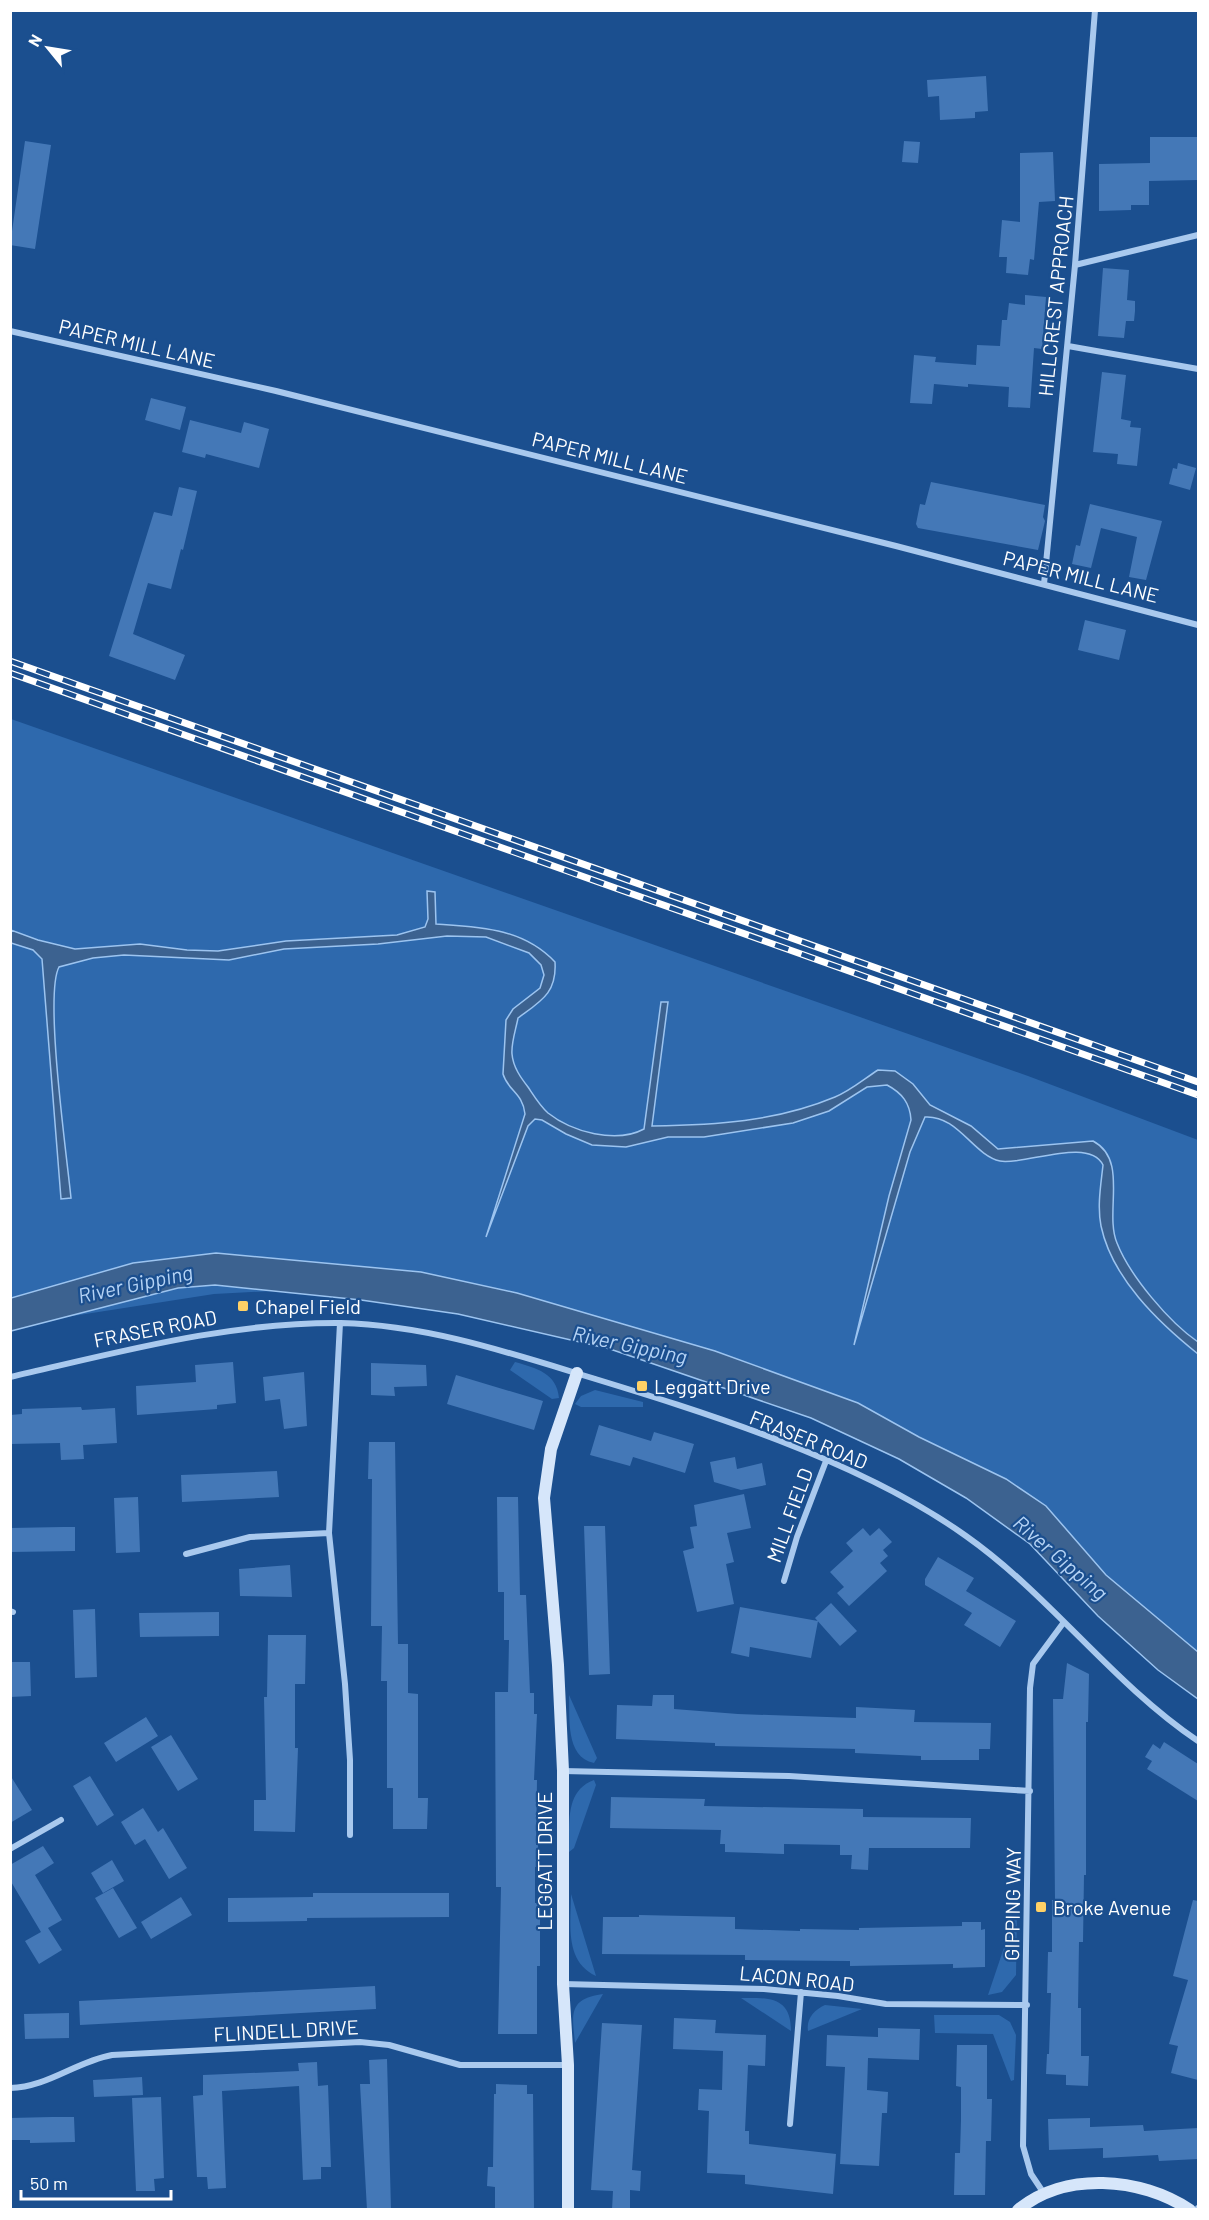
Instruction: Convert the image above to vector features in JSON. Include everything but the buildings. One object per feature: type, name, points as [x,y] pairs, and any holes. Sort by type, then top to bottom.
[{"type":"street","name":"HILLCREST APPROACH","points":[[1044,584],[1068,346],[1095,10]]},
{"type":"street","points":[[1075,264],[1198,235]]},
{"type":"street","name":"PAPER MILL LANE","points":[[10,331],[276,391],[1044,584],[1198,625]]},
{"type":"street","points":[[1068,346],[1198,369]]},
{"type":"street","points":[[340,1323],[329,1533],[350,1760],[350,1835]]},
{"type":"street","name":"FRASER ROAD","points":[[10,1377],[204,1333],[340,1323],[390,1326],[422,1331],[577,1373],[639,1392],[826,1461],[920,1507],[991,1555],[1150,1705],[1198,1741]]},
{"type":"street","name":"LEGGATT DRIVE","points":[[568,2210],[568,2065],[563,1984],[563,1771],[558,1665],[543,1498],[554,1438],[577,1373]]},
{"type":"street","name":"MILL FIELD","points":[[784,1581],[797,1537],[826,1461]]},
{"type":"street","points":[[186,1554],[250,1537],[329,1533]]},
{"type":"street","name":"GIPPING WAY","points":[[1043,2192],[1031,2174],[1023,2146],[1033,1664],[1064,1622]]},
{"type":"street","points":[[563,1771],[789,1776],[1030,1791]]},
{"type":"street","points":[[10,1849],[61,1820]]},
{"type":"street","name":"LACON ROAD","points":[[563,1984],[764,1989],[886,2004],[1027,2005]]},
{"type":"street","points":[[790,2124],[801,1992]]},
{"type":"street","name":"FLINDELL DRIVE","points":[[10,2088],[34,2087],[91,2059],[112,2055],[360,2042],[389,2045],[460,2065],[568,2065]]},
{"type":"street","points":[[1018,2210],[1043,2192],[1084,2185],[1134,2186],[1157,2193],[1190,2210]]},
{"type":"shaded area","points":[[11,719],[1028,1076],[1198,1140],[1198,1668],[1008,1503],[744,1379],[387,1285],[214,1294],[47,1320],[11,1322]]},
{"type":"shaded area","points":[[515,1362],[538,1369],[550,1377],[559,1398],[552,1399],[510,1370]]},
{"type":"shaded area","points":[[595,1390],[643,1402],[643,1407],[581,1407],[575,1404],[581,1396]]},
{"type":"shaded area","points":[[569,1695],[597,1758],[594,1763],[578,1753],[574,1745],[570,1725]]},
{"type":"shaded area","points":[[594,1780],[596,1785],[574,1848],[569,1852],[569,1820],[573,1800],[584,1785]]},
{"type":"shaded area","points":[[571,1894],[596,1976],[586,1969],[574,1951],[570,1929]]},
{"type":"shaded area","points":[[1017,1909],[1016,1975],[1002,1992],[988,1995]]},
{"type":"shaded area","points":[[603,1994],[575,2043],[573,2016],[578,2004],[592,1996]]},
{"type":"shaded area","points":[[741,1998],[776,2001],[787,2011],[791,2031]]},
{"type":"shaded area","points":[[825,2005],[862,2009],[808,2031],[808,2023],[812,2015]]},
{"type":"shaded area","points":[[934,2015],[999,2015],[1010,2022],[1016,2035],[1014,2080],[1011,2081],[993,2034],[935,2033]]},
{"type":"water","points":[[427,891],[435,892],[436,924],[500,931],[529,942],[555,962],[555,973],[550,989],[540,1001],[518,1018],[512,1050],[514,1063],[520,1076],[542,1107],[558,1120],[594,1134],[608,1136],[621,1136],[644,1129],[661,1002],[668,1002],[652,1126],[722,1123],[790,1112],[841,1094],[878,1070],[895,1071],[913,1084],[930,1105],[971,1126],[998,1149],[1093,1141],[1104,1150],[1110,1161],[1114,1188],[1114,1230],[1123,1256],[1141,1284],[1163,1311],[1198,1342],[1198,1354],[1153,1313],[1126,1281],[1115,1263],[1101,1226],[1099,1203],[1103,1165],[1095,1157],[1070,1152],[1024,1160],[1000,1161],[990,1157],[947,1122],[925,1117],[910,1152],[854,1345],[889,1196],[911,1120],[909,1108],[904,1099],[887,1085],[867,1087],[829,1111],[793,1123],[704,1137],[668,1137],[626,1147],[592,1145],[542,1120],[535,1119],[528,1126],[486,1237],[525,1114],[521,1101],[503,1074],[506,1020],[513,1009],[540,988],[544,975],[541,965],[529,953],[486,937],[447,936],[378,944],[284,949],[229,960],[124,955],[93,958],[59,967],[55,983],[55,1042],[71,1198],[61,1199],[42,959],[33,950],[11,943],[11,930],[38,940],[75,949],[140,944],[218,951],[286,941],[397,935],[425,927],[428,919]]},
{"type":"water","name":"River Gipping","points":[[216,1253],[421,1272],[517,1293],[715,1351],[858,1403],[919,1437],[1006,1479],[1046,1506],[1106,1575],[1198,1652],[1198,1699],[1158,1670],[1098,1616],[1030,1544],[966,1498],[899,1459],[811,1418],[610,1349],[458,1314],[361,1300],[215,1285],[178,1288],[11,1331],[11,1298],[133,1263]]},
{"type":"railway","points":[[10,661],[1198,1082]]},
{"type":"railway","points":[[10,673],[1198,1095]]},
{"type":"place","name":"Chapel Field","points":[[243,1306]]},
{"type":"place","name":"Leggatt Drive","points":[[642,1386]]},
{"type":"place","name":"Broke Avenue","points":[[1041,1907]]}]
